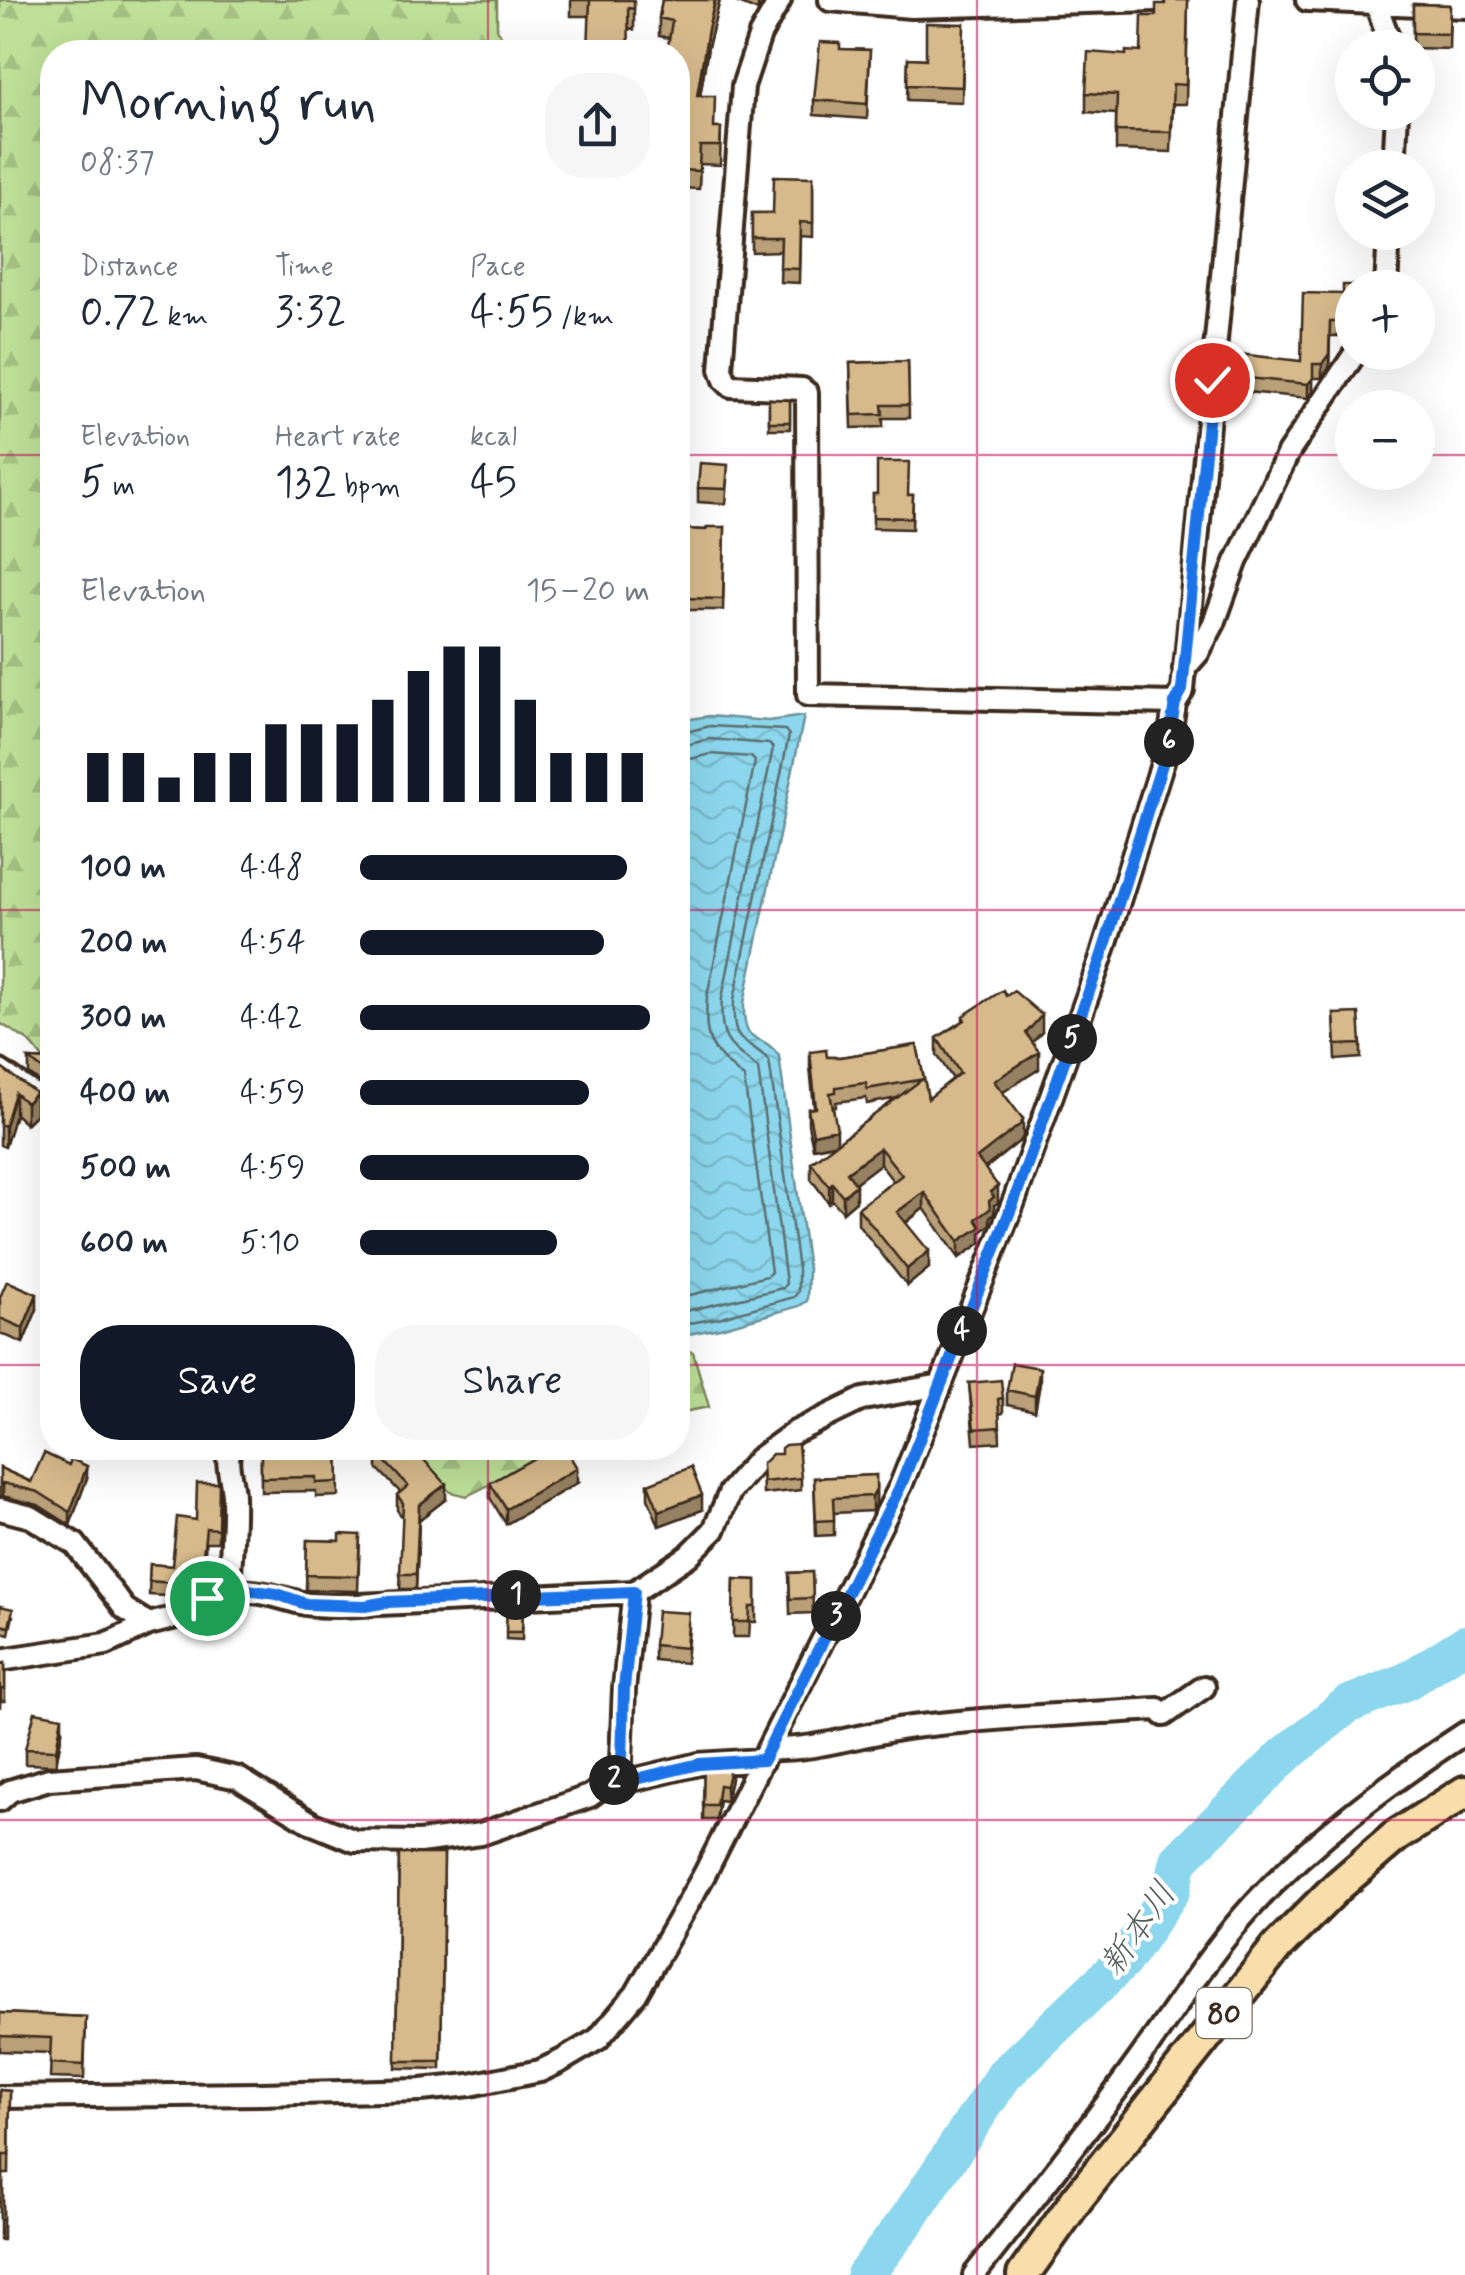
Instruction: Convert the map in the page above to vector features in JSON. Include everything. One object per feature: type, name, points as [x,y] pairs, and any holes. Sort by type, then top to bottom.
[{"type":"main road","name":"80","points":[[1023,2275],[1076,2199],[1277,1947],[1396,1836],[1465,1792]]},
{"type":"street","points":[[780,0],[760,35],[743,86],[721,369],[724,380],[732,386],[802,389],[807,393],[808,695],[1175,703]]},
{"type":"street","points":[[830,0],[911,4],[1157,0]]},
{"type":"street","points":[[0,2097],[421,2090],[470,2085],[540,2071],[598,2038],[636,1994],[704,1875],[901,1485],[1014,1201],[1101,958],[1168,745],[1175,703],[1182,690],[1248,0]]},
{"type":"street","points":[[1307,0],[1465,7]]},
{"type":"street","points":[[1376,4],[1385,30]]},
{"type":"street","points":[[1184,668],[1198,653],[1214,623],[1236,562],[1288,453],[1344,370]]},
{"type":"street","points":[[0,1071],[40,1102]]},
{"type":"street","points":[[0,1660],[106,1644],[150,1624],[167,1622],[207,1598],[247,1590],[277,1594],[306,1604],[352,1606],[634,1592],[653,1583],[688,1556],[714,1530],[730,1492],[758,1460],[794,1432],[862,1399],[941,1385]]},
{"type":"street","points":[[226,1460],[233,1490],[228,1593]]},
{"type":"street","points":[[0,1508],[32,1518],[75,1544],[126,1610],[150,1624]]},
{"type":"street","points":[[0,1800],[10,1792],[49,1779],[196,1769],[238,1778],[313,1824],[355,1841],[419,1842],[481,1834],[590,1796],[612,1780],[622,1761],[624,1688],[634,1592]]},
{"type":"street","points":[[612,1780],[624,1782],[863,1734],[959,1721],[1158,1709],[1164,1716],[1204,1687]]},
{"type":"street","points":[[974,2275],[1095,2120],[1197,1974],[1253,1905],[1385,1786],[1465,1734]]},
{"type":"green space","points":[[0,0],[497,0],[497,29],[503,40],[40,40],[40,1055],[30,1042],[0,1023]]},
{"type":"green space","points":[[690,1351],[693,1352],[709,1407],[690,1411]]},
{"type":"green space","points":[[422,1460],[538,1460],[467,1496],[450,1492]]},
{"type":"water","points":[[709,716],[768,721],[804,716],[744,1018],[749,1033],[779,1056],[808,1269],[807,1301],[799,1306],[690,1334],[690,720]]},
{"type":"building","points":[[590,0],[634,0],[634,9],[628,8],[629,40],[588,40]]},
{"type":"building","points":[[662,0],[715,0],[697,96],[715,96],[714,128],[721,128],[720,146],[700,146],[699,171],[690,171],[690,40],[669,40],[672,21],[659,18]]},
{"type":"building","points":[[1165,0],[1188,0],[1186,85],[1173,84],[1171,132],[1116,131],[1117,95],[1086,93],[1088,52],[1141,52],[1142,16],[1156,16],[1156,4],[1165,4]]},
{"type":"building","points":[[1413,4],[1450,5],[1449,34],[1413,30]]},
{"type":"building","points":[[926,23],[964,24],[962,87],[907,85],[908,58],[926,59]]},
{"type":"building","points":[[820,42],[840,43],[840,49],[870,50],[867,104],[814,100]]},
{"type":"building","points":[[774,176],[813,177],[813,223],[800,222],[799,269],[780,268],[781,238],[752,238],[752,213],[773,213]]},
{"type":"building","points":[[1303,293],[1335,294],[1329,354],[1322,364],[1313,364],[1313,378],[1308,384],[1236,377],[1238,354],[1301,361]]},
{"type":"building","points":[[908,361],[909,405],[882,405],[883,414],[852,415],[850,363]]},
{"type":"building","points":[[769,399],[790,400],[790,422],[769,422]]},
{"type":"building","points":[[877,462],[909,462],[912,518],[873,517]]},
{"type":"building","points":[[700,463],[728,465],[726,489],[698,488]]},
{"type":"building","points":[[725,527],[723,599],[690,598],[690,529]]},
{"type":"building","points":[[1003,990],[1006,996],[1014,991],[1042,1015],[1026,1033],[1039,1052],[994,1081],[1023,1119],[977,1158],[998,1186],[990,1192],[994,1197],[989,1201],[990,1209],[976,1219],[981,1227],[959,1241],[924,1192],[897,1212],[929,1251],[907,1269],[858,1208],[902,1175],[880,1148],[847,1172],[856,1185],[843,1196],[832,1183],[829,1186],[811,1162],[924,1078],[928,1099],[960,1073],[937,1038]]},
{"type":"building","points":[[1359,1013],[1361,1044],[1336,1045],[1334,1014]]},
{"type":"building","points":[[917,1045],[924,1079],[867,1089],[866,1083],[836,1087],[836,1092],[830,1093],[837,1129],[813,1134],[808,1109],[816,1108],[810,1052],[826,1050],[827,1057],[840,1057]]},
{"type":"building","points":[[0,1067],[36,1093],[26,1103],[15,1093],[5,1126],[0,1124]]},
{"type":"building","points":[[7,1281],[37,1294],[23,1328],[0,1318],[0,1297]]},
{"type":"building","points":[[1012,1363],[1040,1368],[1035,1396],[1007,1390]]},
{"type":"building","points":[[1001,1380],[1000,1427],[974,1429],[969,1383]]},
{"type":"building","points":[[798,1444],[801,1478],[763,1482],[762,1464],[772,1454],[781,1454],[785,1445]]},
{"type":"building","points":[[41,1460],[59,1460],[69,1465],[73,1460],[87,1466],[70,1512],[38,1492],[0,1484],[0,1468],[31,1482]]},
{"type":"building","points":[[261,1460],[338,1460],[339,1482],[316,1483],[316,1477],[261,1478]]},
{"type":"building","points":[[384,1460],[424,1460],[446,1484],[419,1505],[416,1574],[400,1574],[403,1503],[397,1495],[408,1486]]},
{"type":"building","points":[[531,1460],[572,1460],[577,1468],[506,1509],[490,1483]]},
{"type":"building","points":[[691,1467],[702,1495],[659,1511],[648,1484]]},
{"type":"building","points":[[876,1475],[872,1496],[833,1498],[834,1520],[816,1521],[814,1478]]},
{"type":"building","points":[[197,1483],[219,1483],[218,1529],[206,1528],[202,1565],[197,1565],[196,1577],[186,1584],[149,1581],[150,1564],[172,1566],[177,1517],[196,1520]]},
{"type":"building","points":[[340,1534],[360,1535],[358,1576],[306,1575],[307,1540],[340,1541]]},
{"type":"building","points":[[812,1572],[813,1598],[790,1599],[789,1573]]},
{"type":"building","points":[[734,1579],[756,1580],[756,1607],[750,1607],[749,1622],[733,1622]]},
{"type":"building","points":[[507,1605],[523,1606],[522,1632],[506,1632]]},
{"type":"building","points":[[0,1606],[13,1609],[9,1627],[0,1625]]},
{"type":"building","points":[[657,1611],[689,1613],[686,1648],[654,1645]]},
{"type":"building","points":[[5,1663],[5,1689],[1,1689],[0,1708],[0,1664]]},
{"type":"building","points":[[35,1712],[62,1717],[56,1750],[25,1749]]},
{"type":"building","points":[[704,1763],[731,1764],[726,1786],[719,1785],[716,1805],[703,1805]]},
{"type":"building","points":[[399,1854],[444,1854],[441,2061],[396,2061]]},
{"type":"building","points":[[0,2013],[86,2017],[84,2065],[50,2063],[51,2038],[0,2036]]},
{"type":"building","points":[[0,2090],[10,2091],[9,2155],[3,2155],[3,2220],[0,2220]]},
{"type":"waterway","name":"新本川","points":[[865,2275],[908,2219],[1004,2075],[1123,1961],[1172,1890],[1179,1860],[1284,1756],[1347,1705],[1407,1681],[1465,1644]]},
{"type":"route","points":[[207,1598],[247,1590],[277,1594],[306,1604],[365,1606],[634,1592],[624,1688],[622,1761],[612,1780],[624,1782],[699,1764],[763,1760],[901,1485],[1014,1201],[1101,958],[1182,690],[1212,380]]}]
